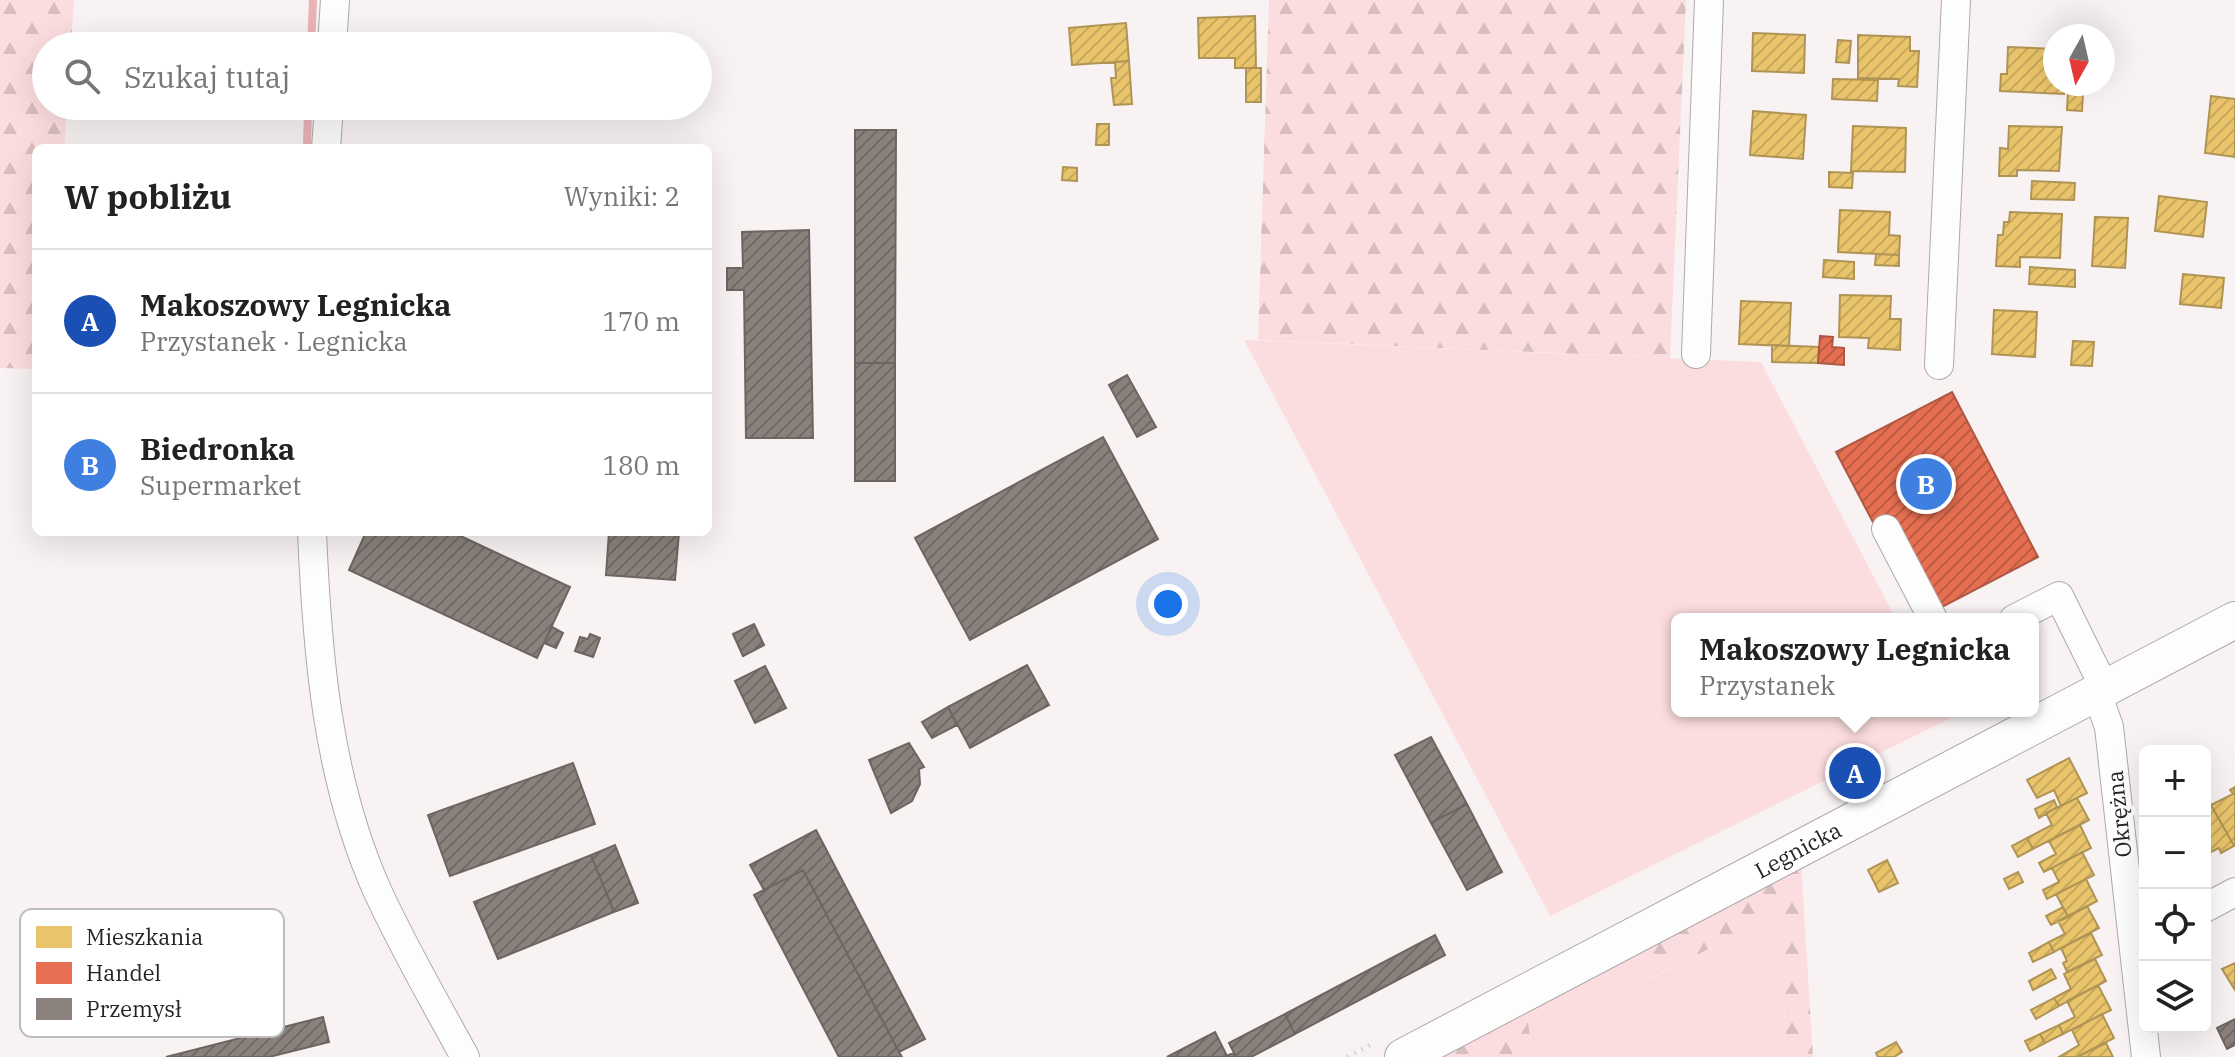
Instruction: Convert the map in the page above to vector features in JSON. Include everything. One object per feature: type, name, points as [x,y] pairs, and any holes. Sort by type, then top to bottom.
[{"type":"main road","name":"Legnicka","points":[[1403,1057],[2235,620]]},
{"type":"street","points":[[333,32],[335,0]]},
{"type":"street","points":[[1696,354],[1709,0]]},
{"type":"street","points":[[1939,365],[1956,0]]},
{"type":"street","points":[[326,144],[328,120]]},
{"type":"street","points":[[1886,529],[1930,613]]},
{"type":"street","points":[[312,536],[315,612],[328,730],[350,809],[376,887],[465,1057]]},
{"type":"street","name":"Okrężna","points":[[2026,613],[2059,596],[2101,691],[2109,727],[2138,936],[2146,1057]]},
{"type":"street","points":[[2211,905],[2235,892]]},
{"type":"green space","points":[[0,0],[74,0],[72,32],[32,32],[32,120],[66,120],[64,144],[32,144],[32,369],[0,368]]},
{"type":"green space","points":[[1269,0],[1686,0],[1670,358],[1258,340]]},
{"type":"green space","points":[[1244,340],[1761,362],[1893,613],[1671,613],[1671,717],[1949,719],[1550,916]]},
{"type":"green space","points":[[1801,863],[1813,1057],[1787,1057],[1779,914],[1647,980],[1639,949]]},
{"type":"green space","points":[[1779,914],[1787,1057],[1533,1057],[1526,1008],[1639,949],[1648,980]]},
{"type":"green space","points":[[1526,1008],[1533,1057],[1434,1057]]},
{"type":"building: Mieszkania","points":[[1255,16],[1256,68],[1235,68],[1235,58],[1199,58],[1198,18]]},
{"type":"building: Mieszkania","points":[[1126,23],[1129,61],[1072,65],[1069,28]]},
{"type":"building: Mieszkania","points":[[1753,33],[1805,35],[1804,73],[1752,71]]},
{"type":"building: Mieszkania","points":[[1858,35],[1910,37],[1910,51],[1919,51],[1917,87],[1898,86],[1899,79],[1858,78]]},
{"type":"building: Mieszkania","points":[[1838,40],[1851,41],[1849,63],[1836,62]]},
{"type":"building: Mieszkania","points":[[2008,47],[2043,48],[2043,93],[2000,91],[2001,74],[2007,74]]},
{"type":"building: Mieszkania","points":[[1129,61],[1132,104],[1114,105],[1111,78],[1116,78],[1115,62]]},
{"type":"building: Mieszkania","points":[[1246,68],[1261,68],[1261,102],[1246,102]]},
{"type":"building: Mieszkania","points":[[1833,79],[1878,80],[1877,101],[1832,99]]},
{"type":"building: Mieszkania","points":[[2068,96],[2083,96],[2082,111],[2067,110]]},
{"type":"building: Mieszkania","points":[[2211,96],[2235,99],[2235,157],[2205,153]]},
{"type":"building: Mieszkania","points":[[1753,111],[1806,115],[1803,159],[1750,155]]},
{"type":"building: Mieszkania","points":[[1097,124],[1109,124],[1109,145],[1096,145]]},
{"type":"building: Mieszkania","points":[[1853,126],[1906,128],[1905,172],[1851,171]]},
{"type":"building: Mieszkania","points":[[2009,126],[2062,127],[2059,171],[2017,170],[2017,176],[1999,176],[2000,148],[2008,149]]},
{"type":"building: Mieszkania","points":[[1063,167],[1077,168],[1077,181],[1062,180]]},
{"type":"building: Mieszkania","points":[[1829,172],[1853,173],[1852,188],[1829,187]]},
{"type":"building: Mieszkania","points":[[2032,181],[2075,183],[2074,200],[2031,199]]},
{"type":"building: Mieszkania","points":[[2159,196],[2207,202],[2203,237],[2155,231]]},
{"type":"building: Mieszkania","points":[[1840,210],[1890,212],[1889,235],[1900,236],[1899,255],[1838,252]]},
{"type":"building: Mieszkania","points":[[2010,212],[2062,214],[2060,258],[2020,257],[2020,267],[1996,266],[1998,235],[2003,235],[2004,222],[2009,222]]},
{"type":"building: Mieszkania","points":[[2095,217],[2128,218],[2125,268],[2092,266]]},
{"type":"building: Mieszkania","points":[[1876,254],[1899,255],[1899,266],[1875,265]]},
{"type":"building: Mieszkania","points":[[1824,260],[1854,262],[1854,279],[1823,277]]},
{"type":"building: Mieszkania","points":[[2030,267],[2075,270],[2075,287],[2029,284]]},
{"type":"building: Mieszkania","points":[[2183,274],[2224,278],[2221,308],[2180,304]]},
{"type":"building: Mieszkania","points":[[1840,295],[1891,296],[1890,319],[1901,319],[1900,350],[1868,348],[1869,338],[1839,337]]},
{"type":"building: Mieszkania","points":[[1741,301],[1791,303],[1789,346],[1739,344]]},
{"type":"building: Mieszkania","points":[[1994,310],[2037,312],[2035,357],[1992,354]]},
{"type":"building: Mieszkania","points":[[2073,341],[2094,342],[2092,366],[2071,365]]},
{"type":"building: Mieszkania","points":[[1772,345],[1819,347],[1818,363],[1772,362]]},
{"type":"building: Mieszkania","points":[[2069,758],[2087,793],[2061,806],[2054,790],[2037,798],[2027,780]]},
{"type":"building: Mieszkania","points":[[2235,787],[2235,846],[2211,805],[2233,794],[2230,790]]},
{"type":"building: Mieszkania","points":[[2077,798],[2089,820],[2033,849],[2027,838],[2052,825],[2046,813]]},
{"type":"building: Mieszkania","points":[[2054,800],[2057,807],[2039,818],[2035,809]]},
{"type":"building: Mieszkania","points":[[2211,805],[2234,846],[2221,853],[2219,848],[2211,852]]},
{"type":"building: Mieszkania","points":[[2080,825],[2091,848],[2044,872],[2039,863],[2056,854],[2049,841]]},
{"type":"building: Mieszkania","points":[[2027,838],[2033,849],[2018,857],[2012,846]]},
{"type":"building: Mieszkania","points":[[2082,852],[2094,875],[2047,899],[2043,890],[2059,882],[2052,868]]},
{"type":"building: Mieszkania","points":[[1887,860],[1898,883],[1879,892],[1868,870]]},
{"type":"building: Mieszkania","points":[[2018,872],[2023,882],[2009,889],[2004,879]]},
{"type":"building: Mieszkania","points":[[2086,879],[2097,901],[2068,917],[2056,894]]},
{"type":"building: Mieszkania","points":[[2087,906],[2099,928],[2054,952],[2049,942],[2065,934],[2058,921]]},
{"type":"building: Mieszkania","points":[[2063,907],[2068,917],[2051,925],[2046,916]]},
{"type":"building: Mieszkania","points":[[2091,933],[2102,955],[2067,972],[2063,963],[2067,961],[2061,948]]},
{"type":"building: Mieszkania","points":[[2049,942],[2054,952],[2033,962],[2029,953]]},
{"type":"building: Mieszkania","points":[[2095,959],[2106,981],[2059,1006],[2054,998],[2071,989],[2064,974]]},
{"type":"building: Mieszkania","points":[[2235,963],[2235,990],[2222,969]]},
{"type":"building: Mieszkania","points":[[2051,969],[2056,978],[2033,990],[2029,981]]},
{"type":"building: Mieszkania","points":[[2098,985],[2111,1010],[2063,1034],[2059,1025],[2075,1017],[2067,1001]]},
{"type":"building: Mieszkania","points":[[2054,998],[2059,1006],[2036,1019],[2031,1010]]},
{"type":"building: Mieszkania","points":[[2102,1014],[2114,1038],[2077,1057],[2059,1057],[2079,1045],[2072,1030]]},
{"type":"building: Mieszkania","points":[[2059,1025],[2063,1034],[2045,1043],[2040,1034]]},
{"type":"building: Mieszkania","points":[[2040,1034],[2045,1043],[2030,1051],[2025,1041]]},
{"type":"building: Mieszkania","points":[[1896,1042],[1902,1052],[1894,1057],[1878,1057],[1876,1053]]},
{"type":"building: Mieszkania","points":[[2106,1043],[2113,1057],[2077,1057],[2083,1054]]},
{"type":"building: Handel","points":[[1820,336],[1833,337],[1832,347],[1844,348],[1844,365],[1818,363]]},
{"type":"building: Handel","points":[[1952,392],[2038,557],[1942,607],[1894,516],[1875,526],[1836,452]]},
{"type":"building: Przemysł","points":[[855,130],[896,130],[895,363],[855,363]]},
{"type":"building: Przemysł","points":[[809,230],[813,438],[746,438],[744,290],[727,290],[727,268],[743,268],[742,232]]},
{"type":"building: Przemysł","points":[[855,363],[895,363],[895,481],[855,481]]},
{"type":"building: Przemysł","points":[[1127,375],[1156,427],[1137,437],[1109,385]]},
{"type":"building: Przemysł","points":[[1103,437],[1158,539],[970,640],[915,538]]},
{"type":"building: Przemysł","points":[[364,536],[461,536],[570,587],[537,658],[349,570]]},
{"type":"building: Przemysł","points":[[609,536],[679,536],[675,580],[606,575]]},
{"type":"building: Przemysł","points":[[754,624],[764,645],[743,656],[733,634]]},
{"type":"building: Przemysł","points":[[552,627],[563,633],[556,648],[544,643]]},
{"type":"building: Przemysł","points":[[590,634],[600,638],[593,657],[575,651],[580,637],[588,639]]},
{"type":"building: Przemysł","points":[[1027,665],[1049,705],[970,748],[948,707]]},
{"type":"building: Przemysł","points":[[765,666],[786,708],[755,723],[735,681]]},
{"type":"building: Przemysł","points":[[948,707],[957,725],[932,738],[922,722]]},
{"type":"building: Przemysł","points":[[1431,737],[1467,804],[1431,823],[1395,755]]},
{"type":"building: Przemysł","points":[[909,743],[924,767],[919,769],[920,784],[912,801],[891,813],[869,760]]},
{"type":"building: Przemysł","points":[[573,763],[595,824],[450,876],[428,815]]},
{"type":"building: Przemysł","points":[[1467,804],[1502,872],[1467,890],[1431,823]]},
{"type":"building: Przemysł","points":[[816,830],[925,1039],[899,1052],[803,870],[764,890],[750,865]]},
{"type":"building: Przemysł","points":[[615,845],[638,903],[614,912],[591,855]]},
{"type":"building: Przemysł","points":[[591,855],[614,912],[498,959],[474,902]]},
{"type":"building: Przemysł","points":[[803,870],[902,1057],[839,1057],[754,895]]},
{"type":"building: Przemysł","points":[[1435,935],[1445,955],[1295,1034],[1285,1014]]},
{"type":"building: Przemysł","points":[[1285,1014],[1295,1034],[1251,1057],[1236,1057],[1229,1043]]},
{"type":"building: Przemysł","points":[[323,1017],[329,1042],[269,1057],[166,1057],[244,1037],[284,1037],[284,1027]]},
{"type":"building: Przemysł","points":[[2235,1019],[2235,1045],[2227,1049],[2217,1028]]},
{"type":"building: Przemysł","points":[[1215,1032],[1227,1056],[1233,1053],[1236,1057],[1167,1057]]},
{"type":"waterway","points":[[312,32],[313,0]]},
{"type":"waterway","points":[[307,144],[308,120]]},
{"type":"place","name":"Biedronka","points":[[1926,484]]},
{"type":"place","name":"Makoszowy Legnicka","points":[[1855,773]]}]
